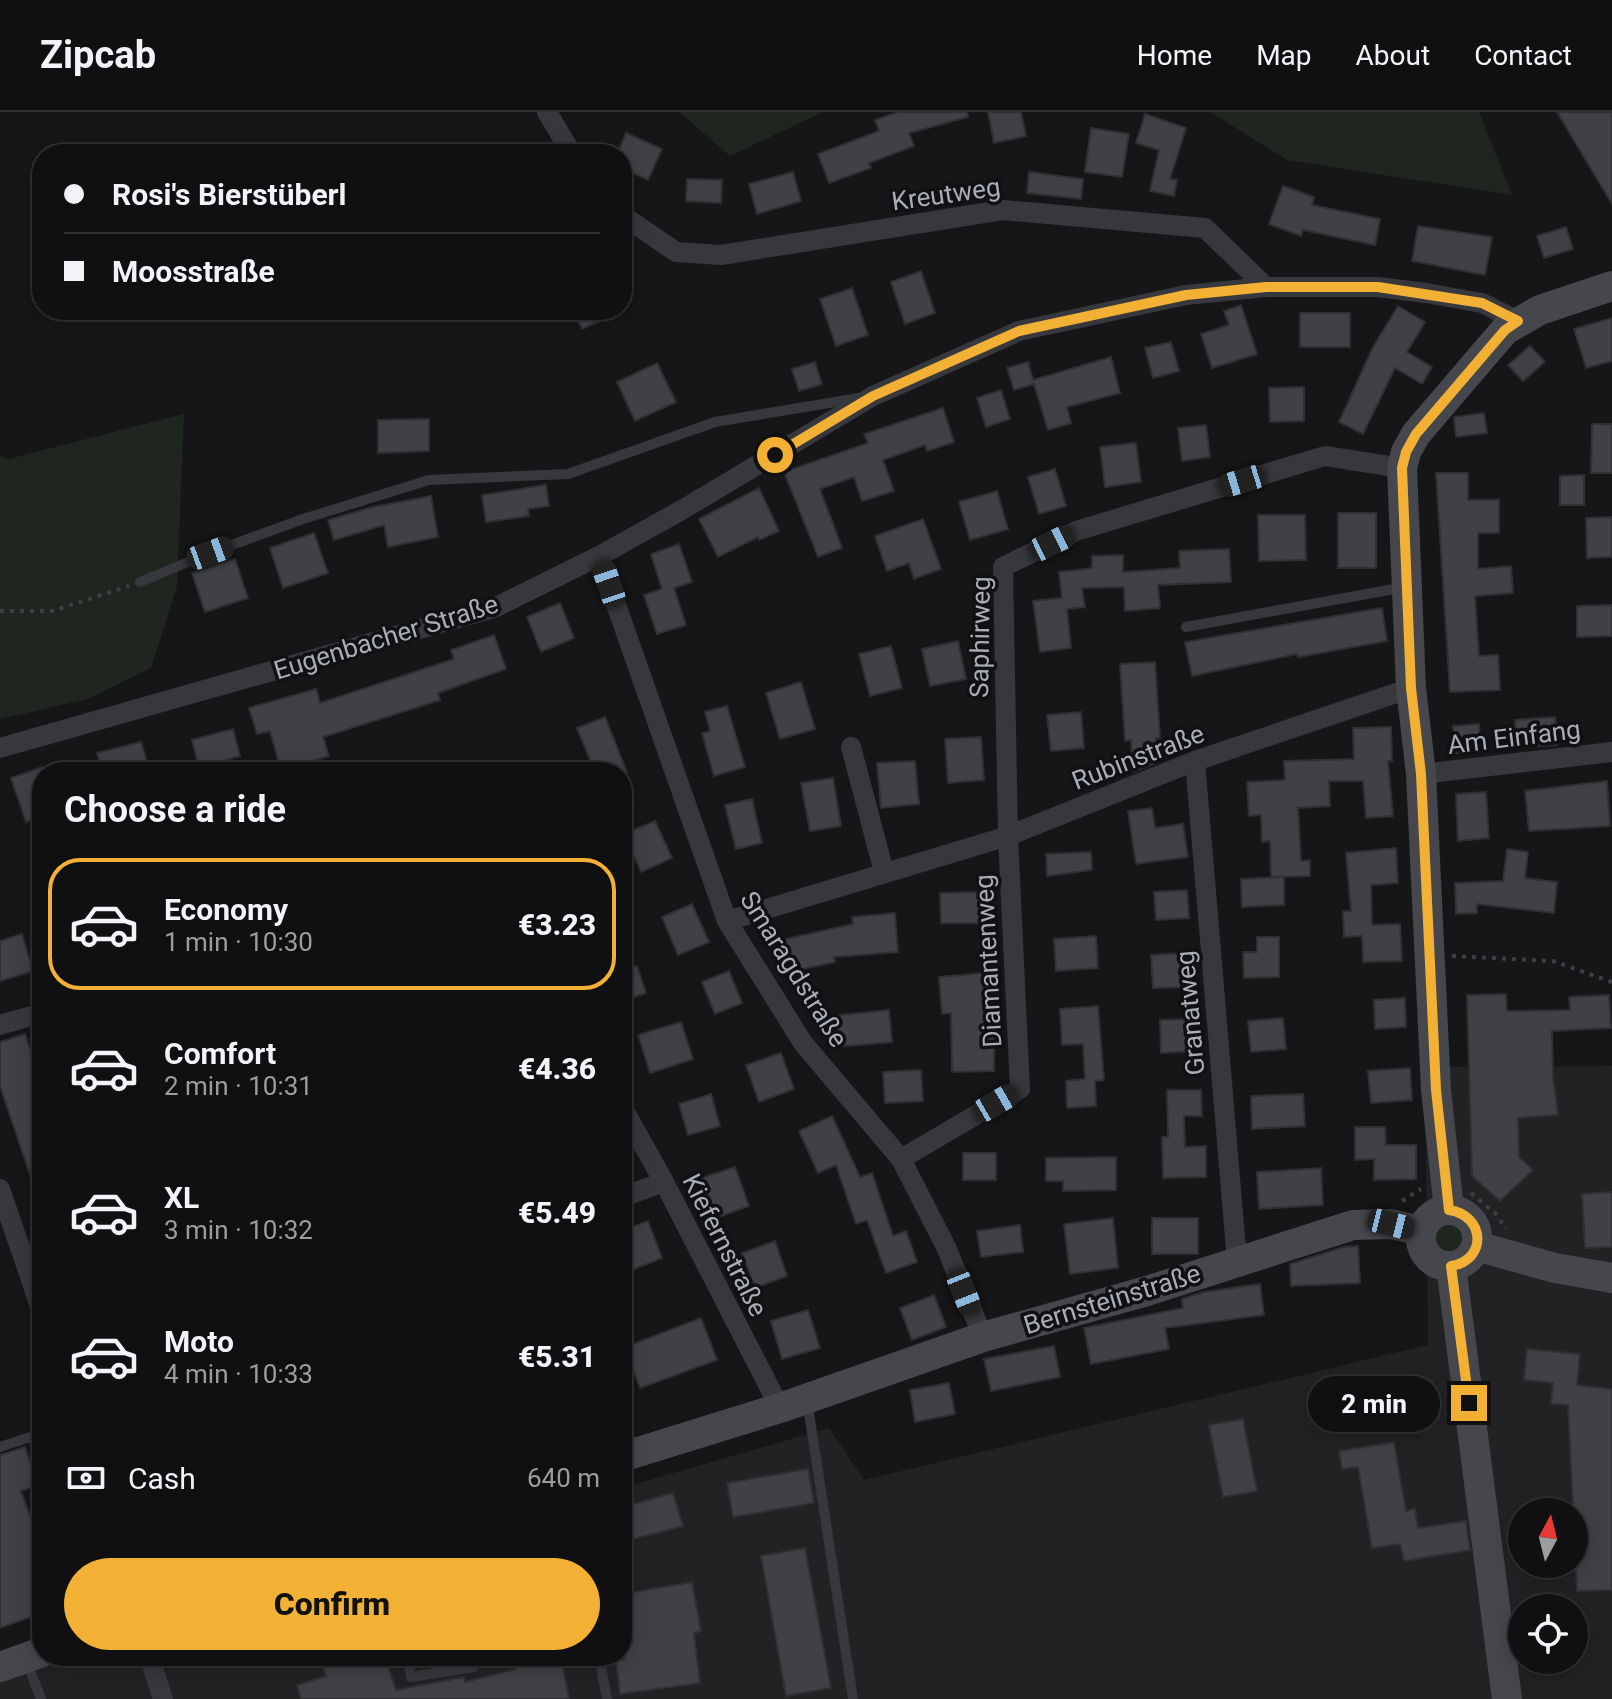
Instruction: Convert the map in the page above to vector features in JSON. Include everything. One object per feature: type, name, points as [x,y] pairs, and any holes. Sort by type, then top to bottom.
[{"type":"street","points":[[547,112],[566,144]]},
{"type":"street","name":"Kreutweg","points":[[632,222],[676,252],[721,255],[1003,210],[1127,219],[1205,228],[1266,287]]},
{"type":"street","points":[[1449,1210],[1436,1090],[1421,774],[1411,688],[1402,468],[1416,434],[1505,330],[1540,310],[1612,286]]},
{"type":"street","name":"Eugenbacher Straße","points":[[0,748],[494,608],[599,556],[680,511],[873,396],[1019,331],[1186,295],[1266,287],[1378,287],[1426,293],[1482,303],[1518,321]]},
{"type":"street","name":"Saphirweg","points":[[1008,836],[1003,567],[1076,531],[1325,456],[1402,468]]},
{"type":"street","name":"Smaragdstraße","points":[[599,556],[727,921],[803,1043],[901,1159],[946,1247],[983,1337]]},
{"type":"street","name":"Rubinstraße","points":[[727,921],[1008,836],[1195,761],[1411,688]]},
{"type":"street","points":[[851,747],[884,872]]},
{"type":"street","name":"Am Einfang","points":[[1421,774],[1612,752]]},
{"type":"street","name":"Granatweg","points":[[1195,761],[1237,1261]]},
{"type":"street","name":"Diamantenweg","points":[[901,1159],[1020,1089],[1008,836]]},
{"type":"street","points":[[0,1025],[32,1016]]},
{"type":"street","name":"Kiefernstraße","points":[[632,1125],[793,1403]]},
{"type":"street","points":[[632,1193],[664,1182]]},
{"type":"street","points":[[0,1189],[32,1283]]},
{"type":"street","points":[[1449,1210],[1457,1211],[1472,1221],[1476,1229],[1476,1246],[1464,1262],[1442,1266],[1427,1257],[1420,1240],[1421,1231],[1431,1216],[1449,1210]]},
{"type":"street","name":"Bernsteinstraße","points":[[632,1454],[793,1403],[983,1337],[1147,1291],[1353,1225],[1391,1224],[1421,1231]]},
{"type":"street","points":[[1476,1246],[1555,1268],[1612,1278]]},
{"type":"street","points":[[1451,1266],[1507,1699]]},
{"type":"street","points":[[152,1666],[163,1699]]},
{"type":"lane","name":"Eugenbacher Straße","points":[[140,582],[303,519],[429,480],[568,474],[715,422],[873,396]]},
{"type":"lane","points":[[1186,627],[1407,586]]},
{"type":"lane","points":[[793,1403],[853,1699]]},
{"type":"lane","points":[[0,1447],[32,1436]]},
{"type":"lane","points":[[23,1659],[41,1699]]},
{"type":"lane","points":[[409,1666],[411,1677],[474,1667]]},
{"type":"lane","points":[[601,1666],[607,1699]]},
{"type":"path","points":[[0,611],[52,611],[140,582]]},
{"type":"path","points":[[1429,955],[1553,961],[1612,982]]},
{"type":"path","points":[[1391,1224],[1393,1210],[1399,1202],[1411,1197],[1431,1180]]},
{"type":"shaded area","points":[[679,112],[823,112],[730,156]]},
{"type":"shaded area","points":[[1210,112],[1479,112],[1512,195],[1287,160]]},
{"type":"shaded area","points":[[184,414],[177,586],[151,668],[88,699],[0,719],[0,456],[8,459]]},
{"type":"shaded area","points":[[1612,1066],[1612,1699],[0,1699],[0,1676],[32,1665],[632,1666],[632,1485],[829,1428],[864,1480],[1428,1345],[1425,1067]]},
{"type":"shaded area","points":[[1450,1220],[1464,1225],[1469,1239],[1464,1253],[1450,1258],[1436,1253],[1431,1239],[1436,1225]]},
{"type":"building","points":[[898,112],[967,112],[968,117],[909,133],[914,146],[869,163],[871,168],[829,183],[818,154],[879,131],[875,120]]},
{"type":"building","points":[[988,112],[1021,112],[1026,136],[994,143]]},
{"type":"building","points":[[1557,112],[1612,112],[1612,204]]},
{"type":"building","points":[[1145,114],[1186,128],[1170,179],[1177,180],[1174,196],[1150,191],[1159,150],[1136,143]]},
{"type":"building","points":[[1091,128],[1129,134],[1122,177],[1085,172]]},
{"type":"building","points":[[626,133],[662,149],[648,180],[632,173],[632,144],[621,144]]},
{"type":"building","points":[[793,172],[801,201],[757,214],[749,184]]},
{"type":"building","points":[[1029,172],[1083,179],[1081,199],[1027,193]]},
{"type":"building","points":[[687,179],[722,180],[721,203],[686,201]]},
{"type":"building","points":[[1283,186],[1314,197],[1312,205],[1380,219],[1375,245],[1303,230],[1301,236],[1269,224]]},
{"type":"building","points":[[1418,226],[1492,237],[1485,275],[1412,261]]},
{"type":"building","points":[[1566,227],[1573,249],[1544,258],[1537,236]]},
{"type":"building","points":[[921,271],[935,313],[905,324],[891,282]]},
{"type":"building","points":[[852,288],[868,335],[836,346],[820,299]]},
{"type":"building","points":[[1241,305],[1257,354],[1212,368],[1201,334],[1229,325],[1224,311]]},
{"type":"building","points":[[1398,306],[1425,322],[1407,352],[1432,367],[1422,384],[1395,368],[1363,434],[1339,422],[1373,347]]},
{"type":"building","points":[[1300,313],[1350,313],[1350,347],[1300,347]]},
{"type":"building","points":[[1612,318],[1612,361],[1586,368],[1574,329]]},
{"type":"building","points":[[578,320],[602,320],[582,329]]},
{"type":"building","points":[[1171,342],[1179,371],[1153,378],[1145,348]]},
{"type":"building","points":[[1530,346],[1545,362],[1523,381],[1508,365]]},
{"type":"building","points":[[1111,357],[1120,393],[1067,407],[1071,423],[1048,430],[1034,384],[1014,390],[1007,368],[1028,362],[1033,380]]},
{"type":"building","points":[[815,362],[822,384],[799,391],[792,369]]},
{"type":"building","points":[[657,363],[676,402],[635,421],[617,382]]},
{"type":"building","points":[[1304,387],[1304,421],[1270,422],[1269,388]]},
{"type":"building","points":[[1001,390],[1010,419],[986,427],[977,398]]},
{"type":"building","points":[[943,408],[954,442],[927,451],[925,445],[883,460],[894,491],[862,501],[854,477],[820,489],[842,548],[818,557],[784,472],[868,443],[864,434]]},
{"type":"building","points":[[1484,413],[1487,433],[1456,437],[1454,417]]},
{"type":"building","points":[[429,419],[429,451],[378,453],[378,420]]},
{"type":"building","points":[[1592,424],[1612,424],[1612,473],[1591,473]]},
{"type":"building","points":[[1206,425],[1210,457],[1182,461],[1178,428]]},
{"type":"building","points":[[1136,443],[1141,482],[1105,487],[1100,447]]},
{"type":"building","points":[[1055,469],[1066,506],[1039,514],[1028,477]]},
{"type":"building","points":[[1436,473],[1468,473],[1468,500],[1499,500],[1499,533],[1478,533],[1478,569],[1511,566],[1513,593],[1475,596],[1479,656],[1498,655],[1500,690],[1450,692]]},
{"type":"building","points":[[1584,475],[1584,505],[1560,505],[1560,476]]},
{"type":"building","points":[[546,485],[549,506],[528,509],[529,516],[486,522],[482,495]]},
{"type":"building","points":[[759,488],[779,531],[759,540],[758,537],[718,557],[699,519]]},
{"type":"building","points":[[997,491],[1008,529],[970,540],[959,502]]},
{"type":"building","points":[[431,496],[438,537],[388,547],[384,525],[334,540],[328,520],[373,507]]},
{"type":"building","points":[[1338,513],[1376,513],[1376,568],[1338,568]]},
{"type":"building","points":[[1258,515],[1305,515],[1306,560],[1259,561]]},
{"type":"building","points":[[1612,517],[1612,557],[1587,558],[1586,518]]},
{"type":"building","points":[[923,519],[941,569],[914,579],[909,563],[887,571],[875,536]]},
{"type":"building","points":[[314,533],[328,573],[283,588],[270,548]]},
{"type":"building","points":[[679,544],[692,582],[674,588],[686,625],[657,634],[644,595],[662,589],[651,554]]},
{"type":"building","points":[[1229,549],[1231,582],[1158,585],[1160,608],[1125,611],[1124,587],[1082,588],[1085,607],[1067,609],[1071,648],[1040,652],[1033,601],[1062,598],[1059,572],[1092,568],[1092,556],[1123,555],[1123,572],[1180,568],[1179,551]]},
{"type":"building","points":[[235,559],[248,598],[205,612],[192,573]]},
{"type":"building","points":[[560,603],[574,638],[541,652],[527,617]]},
{"type":"building","points":[[1612,605],[1612,636],[1577,637],[1577,606]]},
{"type":"building","points":[[1382,608],[1387,641],[1298,657],[1297,654],[1192,676],[1185,642]]},
{"type":"building","points":[[494,635],[506,669],[438,693],[440,700],[323,737],[329,756],[308,762],[279,762],[270,731],[257,734],[249,708],[316,689],[320,703],[454,659],[451,650]]},
{"type":"building","points":[[958,641],[966,679],[930,686],[922,649]]},
{"type":"building","points":[[891,646],[902,688],[870,696],[859,654]]},
{"type":"building","points":[[1155,662],[1160,738],[1156,738],[1158,762],[1133,772],[1131,740],[1125,741],[1120,664]]},
{"type":"building","points":[[801,682],[815,729],[780,739],[766,693]]},
{"type":"building","points":[[727,706],[745,767],[714,776],[702,733],[710,731],[705,712]]},
{"type":"building","points":[[1081,712],[1084,748],[1051,751],[1047,715]]},
{"type":"building","points":[[605,717],[623,762],[591,762],[577,728]]},
{"type":"building","points":[[1555,717],[1557,745],[1517,747],[1515,720]]},
{"type":"building","points":[[1479,724],[1481,751],[1455,753],[1453,726]]},
{"type":"building","points":[[1391,727],[1392,761],[1388,761],[1393,816],[1366,818],[1363,781],[1329,781],[1330,806],[1298,808],[1301,861],[1310,860],[1310,876],[1271,877],[1270,841],[1262,842],[1261,815],[1249,816],[1247,782],[1285,780],[1284,761],[1354,759],[1353,728]]},
{"type":"building","points":[[233,729],[240,756],[220,762],[198,762],[192,740]]},
{"type":"building","points":[[981,737],[984,780],[948,783],[945,739]]},
{"type":"building","points":[[141,742],[147,762],[99,762],[97,753]]},
{"type":"building","points":[[915,761],[919,804],[881,808],[877,763]]},
{"type":"building","points":[[32,771],[32,820],[26,822],[11,778]]},
{"type":"building","points":[[833,778],[841,826],[810,831],[801,783]]},
{"type":"building","points":[[1607,781],[1610,826],[1529,831],[1525,791]]},
{"type":"building","points":[[1486,792],[1489,838],[1458,841],[1456,794]]},
{"type":"building","points":[[752,799],[762,843],[736,849],[725,805]]},
{"type":"building","points":[[1152,808],[1155,828],[1183,824],[1188,857],[1136,864],[1128,811]]},
{"type":"building","points":[[655,821],[672,858],[641,872],[632,852],[632,831]]},
{"type":"building","points":[[1396,848],[1398,883],[1371,885],[1372,925],[1400,924],[1402,961],[1363,962],[1362,936],[1344,937],[1343,911],[1351,911],[1346,853]]},
{"type":"building","points":[[1507,849],[1528,852],[1525,878],[1557,882],[1554,913],[1477,904],[1477,913],[1456,914],[1455,883],[1503,881]]},
{"type":"building","points":[[1091,852],[1092,870],[1047,876],[1046,854]]},
{"type":"building","points":[[1284,877],[1284,905],[1242,907],[1241,879]]},
{"type":"building","points":[[1187,890],[1189,918],[1156,920],[1154,892]]},
{"type":"building","points":[[981,892],[981,923],[941,923],[940,893]]},
{"type":"building","points":[[692,904],[709,942],[678,955],[662,917]]},
{"type":"building","points":[[895,913],[898,952],[834,957],[835,962],[789,972],[782,940],[853,924],[852,917]]},
{"type":"building","points":[[22,934],[32,971],[0,981],[0,941]]},
{"type":"building","points":[[1096,936],[1098,968],[1056,971],[1054,939]]},
{"type":"building","points":[[1257,937],[1279,937],[1279,977],[1244,978],[1243,952],[1257,952]]},
{"type":"building","points":[[1189,953],[1191,987],[1153,988],[1151,955]]},
{"type":"building","points":[[637,966],[646,993],[632,998],[632,968]]},
{"type":"building","points":[[729,971],[742,1003],[715,1014],[702,982]]},
{"type":"building","points":[[985,973],[989,1026],[994,1026],[994,1071],[952,1072],[951,1013],[942,1014],[939,977]]},
{"type":"building","points":[[1506,994],[1507,1011],[1570,1010],[1569,997],[1609,995],[1611,1028],[1552,1031],[1558,1115],[1518,1118],[1519,1157],[1533,1170],[1500,1201],[1472,1176],[1467,995]]},
{"type":"building","points":[[1405,998],[1406,1027],[1375,1029],[1374,1000]]},
{"type":"building","points":[[1098,1006],[1104,1080],[1095,1081],[1096,1106],[1067,1108],[1066,1081],[1085,1079],[1083,1044],[1062,1045],[1060,1009]]},
{"type":"building","points":[[889,1010],[892,1042],[835,1047],[832,1016]]},
{"type":"building","points":[[1283,1018],[1286,1049],[1251,1052],[1248,1021]]},
{"type":"building","points":[[1195,1019],[1196,1051],[1161,1053],[1160,1020]]},
{"type":"building","points":[[681,1022],[693,1059],[650,1073],[638,1035]]},
{"type":"building","points":[[25,1034],[32,1055],[32,1180],[0,1086],[0,1042]]},
{"type":"building","points":[[781,1053],[794,1089],[759,1102],[746,1065]]},
{"type":"building","points":[[1410,1068],[1412,1100],[1371,1103],[1368,1071]]},
{"type":"building","points":[[921,1070],[923,1101],[885,1103],[883,1072]]},
{"type":"building","points":[[1167,1090],[1201,1090],[1202,1116],[1184,1116],[1185,1147],[1206,1146],[1206,1177],[1163,1178],[1162,1137],[1168,1137]]},
{"type":"building","points":[[711,1094],[720,1126],[688,1135],[679,1104]]},
{"type":"building","points":[[1303,1094],[1305,1126],[1252,1129],[1251,1096]]},
{"type":"building","points":[[832,1116],[860,1177],[872,1173],[893,1236],[906,1231],[917,1262],[886,1273],[867,1220],[856,1224],[836,1165],[818,1173],[799,1131]]},
{"type":"building","points":[[1355,1127],[1385,1127],[1386,1145],[1416,1145],[1416,1179],[1374,1180],[1374,1159],[1355,1160]]},
{"type":"building","points":[[963,1153],[996,1153],[996,1180],[963,1180]]},
{"type":"building","points":[[1116,1157],[1116,1190],[1063,1191],[1063,1181],[1046,1181],[1046,1158]]},
{"type":"building","points":[[735,1167],[749,1206],[716,1218],[702,1178]]},
{"type":"building","points":[[1321,1168],[1323,1205],[1259,1209],[1257,1172]]},
{"type":"building","points":[[1612,1192],[1612,1247],[1585,1248],[1582,1194]]},
{"type":"building","points":[[1113,1218],[1118,1268],[1070,1274],[1064,1224]]},
{"type":"building","points":[[1152,1218],[1198,1218],[1198,1254],[1152,1254]]},
{"type":"building","points":[[648,1221],[662,1258],[632,1270],[632,1227]]},
{"type":"building","points":[[1020,1225],[1023,1252],[981,1257],[977,1231]]},
{"type":"building","points":[[775,1241],[787,1276],[755,1288],[742,1253]]},
{"type":"building","points":[[1358,1246],[1360,1283],[1291,1286],[1290,1264],[1344,1247]]},
{"type":"building","points":[[1260,1284],[1264,1315],[1165,1328],[1169,1349],[1091,1364],[1084,1328],[1183,1308],[1182,1299],[1204,1292]]},
{"type":"building","points":[[934,1295],[946,1327],[912,1340],[900,1308]]},
{"type":"building","points":[[808,1310],[820,1348],[782,1359],[771,1321]]},
{"type":"building","points":[[701,1318],[717,1360],[640,1388],[632,1366],[632,1344]]},
{"type":"building","points":[[1054,1346],[1060,1377],[991,1391],[984,1359]]},
{"type":"building","points":[[1527,1349],[1580,1354],[1577,1385],[1612,1389],[1612,1590],[1577,1591],[1576,1578],[1588,1578],[1588,1498],[1572,1498],[1568,1405],[1551,1404],[1553,1383],[1524,1380]]},
{"type":"building","points":[[1432,1381],[1439,1418],[1379,1430],[1372,1394]]},
{"type":"building","points":[[949,1383],[955,1414],[915,1422],[910,1390]]},
{"type":"building","points":[[1243,1419],[1257,1491],[1223,1497],[1209,1425]]},
{"type":"building","points":[[1394,1442],[1406,1511],[1415,1509],[1418,1528],[1466,1521],[1470,1550],[1404,1561],[1400,1544],[1372,1548],[1358,1467],[1342,1469],[1339,1451]]},
{"type":"building","points":[[25,1447],[32,1467],[32,1487],[21,1491],[32,1521],[32,1617],[0,1628],[0,1455]]},
{"type":"building","points":[[808,1469],[814,1503],[733,1517],[727,1483]]},
{"type":"building","points":[[673,1493],[683,1526],[632,1539],[632,1504]]},
{"type":"building","points":[[805,1548],[831,1688],[786,1696],[761,1556]]},
{"type":"building","points":[[692,1582],[701,1631],[694,1633],[700,1683],[620,1694],[617,1666],[632,1666],[632,1592]]},
{"type":"building","points":[[322,1666],[388,1666],[396,1690],[464,1677],[465,1682],[516,1669],[515,1666],[563,1666],[569,1699],[301,1699],[297,1685],[326,1676]]},
{"type":"route","points":[[775,455],[873,396],[1019,331],[1186,295],[1266,287],[1378,287],[1482,303],[1518,321],[1505,330],[1416,434],[1402,468],[1411,688],[1421,774],[1436,1090],[1449,1210],[1457,1211],[1472,1221],[1477,1237],[1469,1258],[1451,1266],[1469,1403]]}]
